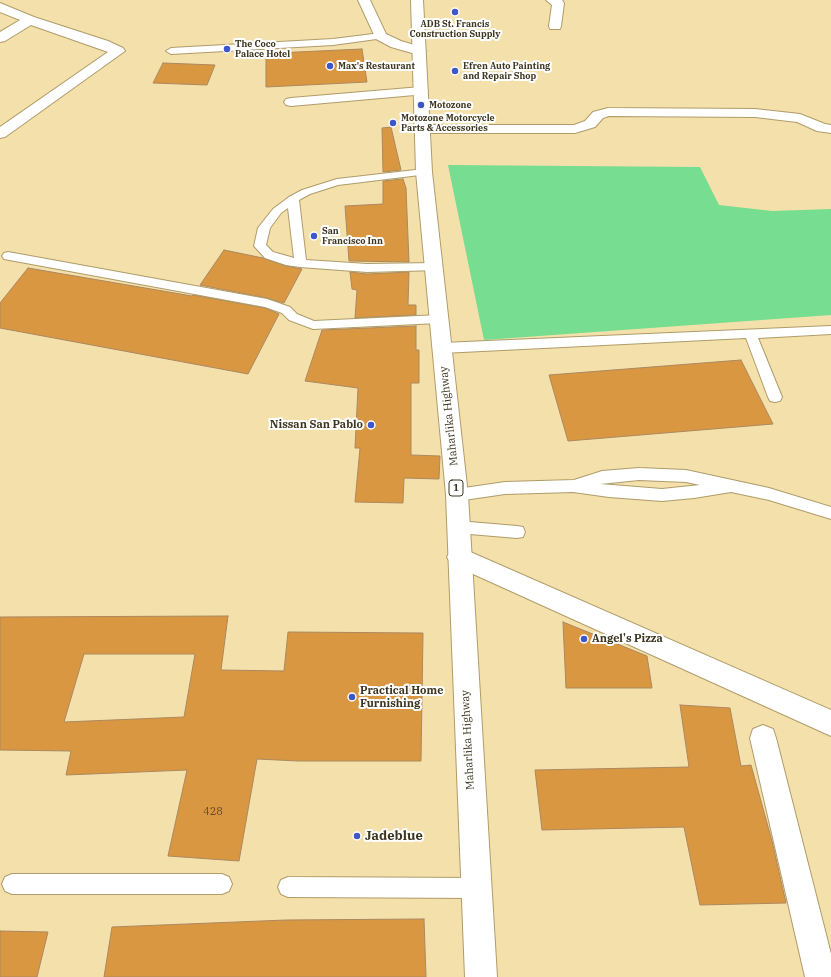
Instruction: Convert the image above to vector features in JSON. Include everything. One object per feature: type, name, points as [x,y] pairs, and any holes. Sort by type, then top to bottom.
[{"type":"street","points":[[364,0],[381,36],[396,44],[419,52]]},
{"type":"street","name":"Maharlika Highway","points":[[417,0],[424,172],[457,495],[481,977]]},
{"type":"street","points":[[552,0],[558,3],[555,26]]},
{"type":"street","points":[[0,7],[30,20],[103,44],[118,51],[0,134]]},
{"type":"street","points":[[0,38],[30,20]]},
{"type":"street","points":[[291,102],[421,91]]},
{"type":"street","points":[[422,129],[576,129],[590,124],[598,115],[608,112],[755,113],[800,118],[822,128],[831,129]]},
{"type":"street","points":[[459,558],[831,723]]},
{"type":"street","points":[[763,738],[821,977]]},
{"type":"lane","points":[[171,50],[333,42],[381,36]]},
{"type":"lane","points":[[424,172],[337,182],[306,192],[293,199],[277,211],[264,228],[260,246],[269,255],[286,261],[300,263],[367,268],[434,267]]},
{"type":"lane","points":[[293,199],[300,263]]},
{"type":"lane","points":[[8,256],[267,302],[286,310],[293,317],[313,325],[439,319]]},
{"type":"lane","points":[[442,348],[831,330]]},
{"type":"lane","points":[[750,333],[775,397]]},
{"type":"lane","points":[[457,495],[505,488],[574,486],[609,491],[662,495],[731,486],[769,494],[809,508],[831,512]]},
{"type":"lane","points":[[458,527],[517,532]]},
{"type":"lane","points":[[12,884],[222,884]]},
{"type":"lane","points":[[288,887],[476,888]]},
{"type":"green space","points":[[448,165],[700,167],[719,205],[772,211],[831,209],[831,315],[484,340]]},
{"type":"building","name":"Max's Restaurant","points":[[362,49],[367,82],[266,87],[266,57],[276,56],[276,53]]},
{"type":"building","points":[[163,63],[215,65],[207,85],[153,83]]},
{"type":"building","points":[[391,127],[401,170],[383,172],[382,128]]},
{"type":"building","points":[[403,179],[406,188],[409,262],[349,261],[345,206],[383,204],[383,181]]},
{"type":"building","points":[[224,250],[263,258],[286,266],[302,269],[284,303],[267,298],[200,285]]},
{"type":"building","points":[[28,268],[265,308],[279,314],[248,374],[0,328],[0,303]]},
{"type":"building","points":[[350,272],[367,274],[409,272],[408,305],[416,305],[416,315],[355,318],[357,290],[352,289]]},
{"type":"building","points":[[416,326],[416,350],[419,350],[419,383],[411,383],[411,455],[440,456],[439,479],[404,478],[403,503],[355,502],[360,448],[355,448],[358,388],[305,381],[322,330]]},
{"type":"building","points":[[741,360],[773,424],[568,441],[549,375]]},
{"type":"building","points":[[228,616],[221,670],[284,671],[288,632],[423,633],[421,761],[298,761],[257,759],[239,861],[168,856],[187,770],[66,775],[71,751],[0,750],[0,617]],"holes":[[[84,654],[195,654],[184,717],[64,722]]]},
{"type":"building","name":"Angel's Pizza","points":[[563,622],[647,656],[652,688],[566,688]]},
{"type":"building","points":[[680,705],[730,708],[741,766],[751,765],[772,841],[786,903],[700,905],[684,827],[542,830],[535,770],[689,767]]},
{"type":"building","points":[[424,919],[426,977],[104,977],[112,927],[286,920]]},
{"type":"building","points":[[0,931],[48,932],[37,977],[0,977]]},
{"type":"place","name":"ADB St. Francis Construction Supply","points":[[455,12]]},
{"type":"place","name":"The Coco Palace Hotel","points":[[227,49]]},
{"type":"place","name":"Max's Restaurant","points":[[330,66]]},
{"type":"place","name":"Efren Auto Painting and Repair Shop","points":[[455,71]]},
{"type":"place","name":"Motozone","points":[[421,105]]},
{"type":"place","name":"Motozone Motorcycle Parts & Accessories","points":[[393,123]]},
{"type":"place","name":"San Francisco Inn","points":[[314,236]]},
{"type":"place","name":"Nissan San Pablo","points":[[371,425]]},
{"type":"place","name":"Angel's Pizza","points":[[584,639]]},
{"type":"place","name":"Practical Home Furnishing","points":[[352,697]]},
{"type":"place","name":"Jadeblue","points":[[357,836]]}]
